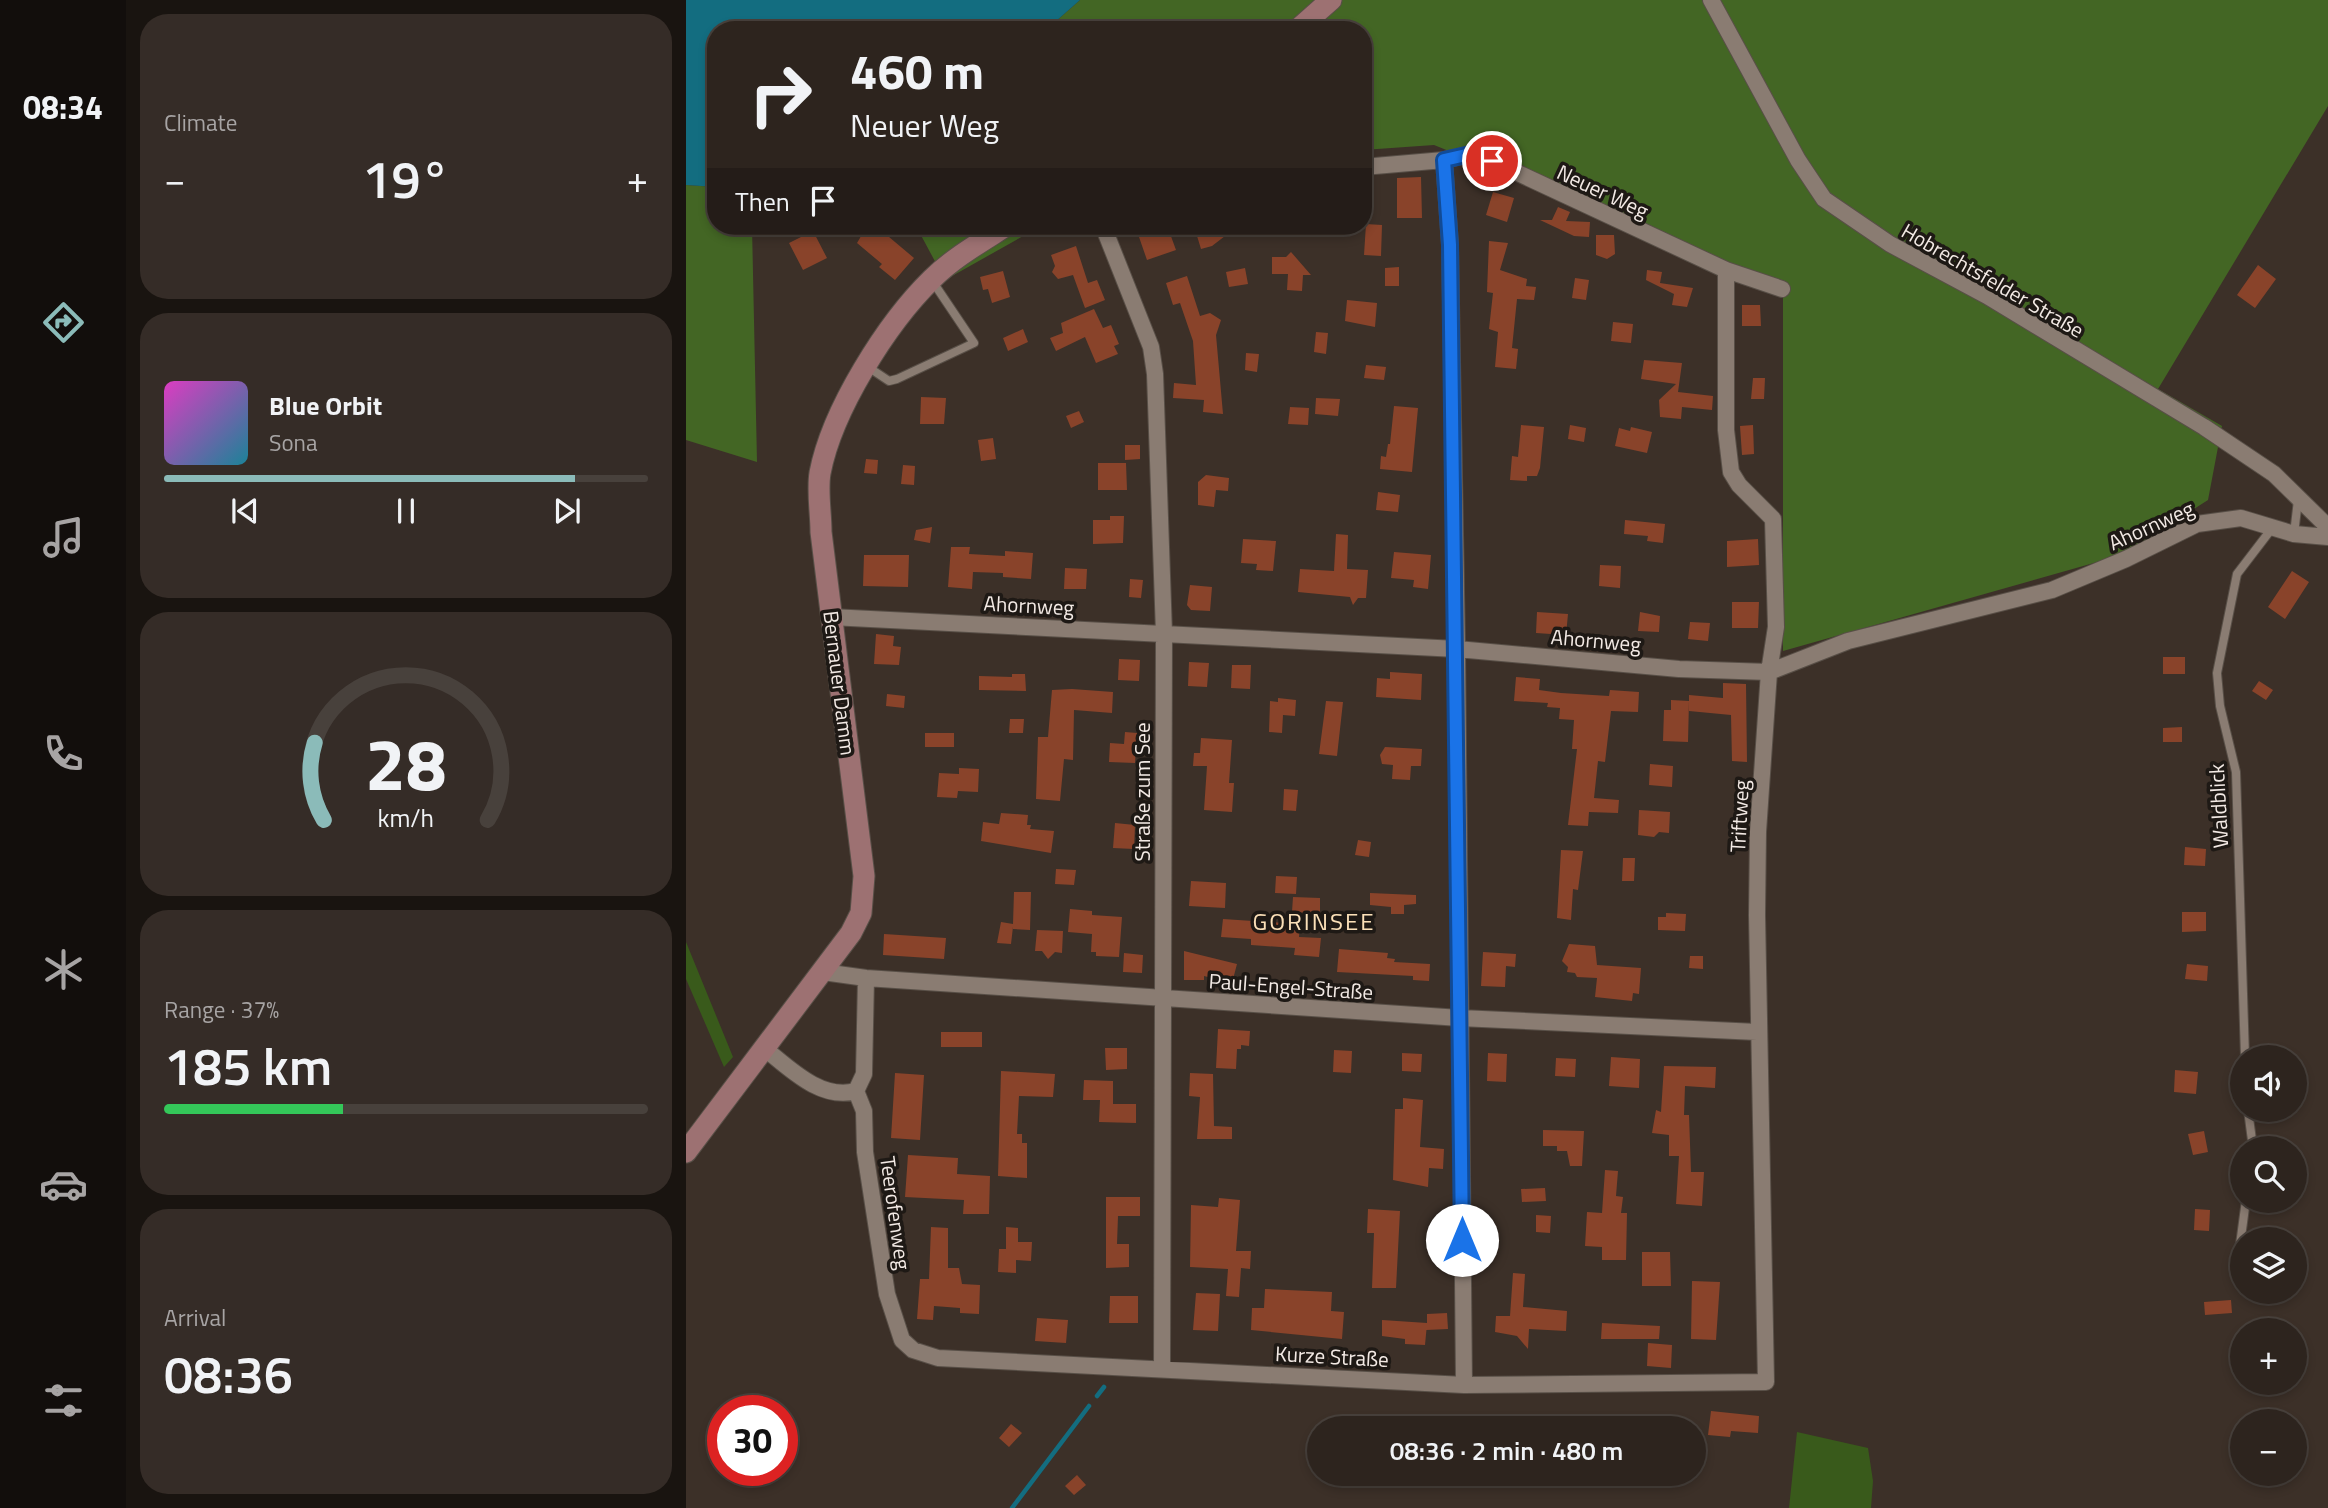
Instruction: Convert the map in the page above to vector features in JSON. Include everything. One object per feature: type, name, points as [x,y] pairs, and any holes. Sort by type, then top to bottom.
[{"type":"main road","points":[[1307,21],[1331,0]]},
{"type":"main road","name":"Bernauer Damm","points":[[686,1152],[823,972],[851,933],[861,913],[864,895],[822,540],[820,477],[829,441],[868,367],[906,310],[932,280],[994,235]]},
{"type":"street","name":"Hobrechtsfelder Straße","points":[[1711,0],[1810,182],[1824,199],[1889,244],[1987,296],[2204,427],[2274,474],[2328,527]]},
{"type":"street","name":"Neuer Weg","points":[[1372,166],[1444,160],[1475,153],[1726,270],[1782,289]]},
{"type":"street","points":[[1444,160],[1450,245],[1457,649],[1464,1385]]},
{"type":"street","name":"Straße zum See","points":[[1107,235],[1152,347],[1155,374],[1164,633],[1162,1368]]},
{"type":"street","name":"Triftweg","points":[[1726,270],[1726,430],[1731,472],[1739,485],[1773,519],[1776,627],[1769,672],[1758,832],[1757,1032],[1766,1381]]},
{"type":"street","name":"Ahornweg","points":[[831,617],[1457,649],[1679,669],[1769,672],[1848,641],[2052,590],[2126,559],[2197,524],[2242,518],[2294,534],[2328,537]]},
{"type":"street","name":"Paul-Engel-Straße","points":[[823,972],[866,978],[1163,999],[1460,1018],[1757,1032]]},
{"type":"street","name":"Teerofenweg","points":[[866,978],[864,1074],[856,1091],[864,1111],[865,1152],[879,1257],[902,1340]]},
{"type":"street","points":[[764,1048],[813,1084],[830,1093],[856,1091]]},
{"type":"street","name":"Kurze Straße","points":[[902,1340],[913,1350],[938,1358],[1464,1385],[1766,1381]]},
{"type":"lane","points":[[868,367],[889,380],[974,343],[932,280]]},
{"type":"lane","points":[[2294,534],[2298,500]]},
{"type":"lane","name":"Waldblick","points":[[2245,1045],[2236,772],[2220,706],[2217,673],[2237,574],[2273,527]]},
{"type":"green space","points":[[1080,0],[2328,0],[2328,106],[2158,389],[2222,426],[2208,500],[2122,555],[1783,651],[1783,285],[1434,145],[1372,149],[1372,21],[1056,21]]},
{"type":"green space","points":[[686,185],[707,186],[707,235],[752,235],[757,462],[686,440]]},
{"type":"green space","points":[[921,235],[1025,235],[945,280]]},
{"type":"green space","points":[[686,942],[733,1057],[724,1067],[686,979]]},
{"type":"green space","points":[[1797,1432],[1868,1448],[1873,1481],[1871,1508],[1789,1508]]},
{"type":"water","points":[[686,0],[1080,0],[1056,21],[707,21],[707,186],[686,185]]},
{"type":"building","points":[[1421,177],[1422,218],[1397,218],[1397,178]]},
{"type":"building","points":[[1493,192],[1514,198],[1507,222],[1486,215]]},
{"type":"building","points":[[1558,207],[1570,212],[1566,221],[1590,222],[1589,237],[1574,236],[1540,220],[1552,220]]},
{"type":"building","points":[[1372,224],[1382,225],[1381,256],[1364,255],[1365,235],[1372,235]]},
{"type":"building","points":[[805,235],[815,235],[827,258],[803,270],[789,243]]},
{"type":"building","points":[[862,235],[887,235],[914,258],[895,280],[879,267],[882,264],[857,243]]},
{"type":"building","points":[[1171,235],[1176,250],[1147,260],[1139,237]]},
{"type":"building","points":[[1197,235],[1226,235],[1212,246],[1201,249]]},
{"type":"building","points":[[1596,235],[1614,235],[1615,254],[1607,259],[1596,255]]},
{"type":"building","points":[[1489,241],[1508,243],[1500,270],[1527,279],[1526,286],[1536,287],[1534,300],[1517,299],[1512,348],[1518,349],[1516,369],[1495,367],[1498,332],[1489,329],[1493,293],[1487,292]]},
{"type":"building","points":[[1076,246],[1088,283],[1097,280],[1105,300],[1085,308],[1073,275],[1058,279],[1052,272],[1055,266],[1051,255]]},
{"type":"building","points":[[1291,252],[1311,275],[1303,275],[1302,291],[1287,290],[1288,274],[1272,274],[1272,257],[1286,257]]},
{"type":"building","points":[[2258,265],[2276,279],[2255,308],[2237,295]]},
{"type":"building","points":[[1399,267],[1399,286],[1385,286],[1385,268]]},
{"type":"building","points":[[1245,268],[1248,284],[1229,287],[1226,272]]},
{"type":"building","points":[[1647,270],[1662,272],[1660,283],[1693,288],[1687,307],[1672,305],[1674,294],[1646,280]]},
{"type":"building","points":[[1003,271],[1010,297],[992,303],[988,289],[983,290],[980,277]]},
{"type":"building","points":[[1187,276],[1200,316],[1210,313],[1221,320],[1216,335],[1223,414],[1203,412],[1204,400],[1173,398],[1174,383],[1196,385],[1193,341],[1180,303],[1173,305],[1166,283]]},
{"type":"building","points":[[1575,278],[1589,280],[1586,300],[1572,298]]},
{"type":"building","points":[[1347,300],[1377,303],[1375,327],[1345,321]]},
{"type":"building","points":[[1742,305],[1760,305],[1761,326],[1742,326]]},
{"type":"building","points":[[1094,309],[1103,328],[1111,325],[1119,344],[1114,346],[1118,354],[1096,363],[1085,337],[1056,351],[1050,338],[1063,333],[1061,323]]},
{"type":"building","points":[[1613,322],[1633,324],[1631,343],[1611,341]]},
{"type":"building","points":[[1023,329],[1028,342],[1008,351],[1003,338]]},
{"type":"building","points":[[1316,332],[1328,333],[1326,354],[1314,352]]},
{"type":"building","points":[[1246,353],[1259,354],[1257,372],[1245,370]]},
{"type":"building","points":[[1644,360],[1682,363],[1678,392],[1713,396],[1712,410],[1682,407],[1681,419],[1660,417],[1659,400],[1676,384],[1641,379]]},
{"type":"building","points":[[1366,365],[1386,367],[1384,380],[1364,378]]},
{"type":"building","points":[[1753,378],[1765,378],[1764,399],[1751,399]]},
{"type":"building","points":[[921,397],[946,398],[944,424],[920,424]]},
{"type":"building","points":[[1316,398],[1340,399],[1338,416],[1315,414]]},
{"type":"building","points":[[1394,406],[1418,408],[1412,472],[1380,469],[1381,456],[1386,457],[1390,444]]},
{"type":"building","points":[[1290,407],[1309,408],[1308,425],[1288,424]]},
{"type":"building","points":[[1079,411],[1084,422],[1071,428],[1066,416]]},
{"type":"building","points":[[1521,425],[1544,427],[1540,468],[1537,476],[1527,476],[1527,481],[1510,480],[1512,456],[1518,457]]},
{"type":"building","points":[[1570,425],[1586,428],[1584,442],[1568,439]]},
{"type":"building","points":[[1753,425],[1754,454],[1742,455],[1740,426]]},
{"type":"building","points":[[1631,427],[1652,432],[1647,453],[1615,446],[1619,428],[1630,431]]},
{"type":"building","points":[[993,438],[996,459],[981,461],[978,440]]},
{"type":"building","points":[[1125,445],[1140,445],[1140,459],[1125,460]]},
{"type":"building","points":[[866,459],[878,460],[877,474],[864,473]]},
{"type":"building","points":[[1098,463],[1126,463],[1127,490],[1098,490]]},
{"type":"building","points":[[903,465],[915,466],[914,485],[901,484]]},
{"type":"building","points":[[1206,475],[1229,478],[1228,491],[1216,490],[1214,507],[1198,505],[1198,482]]},
{"type":"building","points":[[1378,492],[1400,495],[1398,512],[1376,510]]},
{"type":"building","points":[[1110,516],[1124,516],[1123,543],[1093,544],[1093,520],[1110,520]]},
{"type":"building","points":[[1625,520],[1665,524],[1663,543],[1647,541],[1648,536],[1624,534]]},
{"type":"building","points":[[932,527],[930,543],[914,540],[916,530]]},
{"type":"building","points":[[1336,534],[1348,535],[1347,569],[1368,570],[1366,598],[1358,598],[1353,605],[1350,597],[1298,592],[1300,569],[1334,571]]},
{"type":"building","points":[[1243,539],[1276,541],[1273,571],[1256,570],[1257,564],[1241,563]]},
{"type":"building","points":[[1758,539],[1759,565],[1727,567],[1727,541]]},
{"type":"building","points":[[951,547],[970,547],[969,554],[1005,556],[1005,551],[1033,553],[1031,579],[1003,577],[1003,573],[973,572],[972,589],[948,587]]},
{"type":"building","points":[[1394,552],[1431,555],[1428,589],[1413,587],[1414,580],[1391,578]]},
{"type":"building","points":[[864,555],[909,555],[908,587],[863,586]]},
{"type":"building","points":[[1600,565],[1621,566],[1620,588],[1599,586]]},
{"type":"building","points":[[1065,568],[1087,569],[1086,589],[1064,589]]},
{"type":"building","points":[[2292,571],[2309,582],[2285,619],[2268,607]]},
{"type":"building","points":[[1130,579],[1143,580],[1141,598],[1129,597]]},
{"type":"building","points":[[1190,585],[1212,587],[1210,611],[1191,610],[1187,605]]},
{"type":"building","points":[[1732,602],[1759,602],[1758,628],[1732,628]]},
{"type":"building","points":[[1537,612],[1568,614],[1566,635],[1536,633]]},
{"type":"building","points":[[1640,612],[1660,616],[1659,632],[1638,631]]},
{"type":"building","points":[[1690,622],[1710,623],[1708,641],[1688,639]]},
{"type":"building","points":[[876,634],[894,636],[893,646],[901,647],[899,665],[874,664]]},
{"type":"building","points":[[2163,657],[2185,657],[2185,674],[2163,674]]},
{"type":"building","points":[[1119,659],[1140,660],[1139,681],[1118,680]]},
{"type":"building","points":[[1189,662],[1209,663],[1207,687],[1188,686]]},
{"type":"building","points":[[1232,665],[1251,665],[1250,689],[1231,688]]},
{"type":"building","points":[[1390,672],[1422,674],[1421,700],[1376,697],[1377,678],[1390,679]]},
{"type":"building","points":[[1012,674],[1025,674],[1026,691],[979,690],[979,676],[1012,677]]},
{"type":"building","points":[[1516,677],[1540,679],[1539,690],[1561,693],[1609,696],[1610,690],[1639,692],[1638,712],[1611,711],[1605,762],[1598,761],[1594,798],[1619,800],[1618,813],[1589,812],[1588,826],[1568,825],[1577,749],[1572,749],[1574,720],[1559,719],[1560,708],[1547,707],[1548,703],[1514,701]]},
{"type":"building","points":[[2259,681],[2273,690],[2266,700],[2252,691]]},
{"type":"building","points":[[1723,683],[1746,684],[1747,762],[1732,761],[1731,715],[1689,711],[1689,695],[1723,698]]},
{"type":"building","points":[[1052,690],[1113,692],[1112,713],[1074,710],[1073,760],[1064,759],[1060,801],[1036,799],[1038,737],[1048,737]]},
{"type":"building","points":[[887,694],[905,696],[904,708],[886,706]]},
{"type":"building","points":[[1278,698],[1296,700],[1295,716],[1283,715],[1282,733],[1269,732],[1270,701],[1278,702]]},
{"type":"building","points":[[1671,700],[1689,701],[1688,742],[1663,741],[1664,710],[1671,710]]},
{"type":"building","points":[[1326,701],[1343,702],[1337,756],[1319,754]]},
{"type":"building","points":[[1010,719],[1024,719],[1023,733],[1009,733]]},
{"type":"building","points":[[2182,727],[2182,742],[2163,742],[2163,728]]},
{"type":"building","points":[[1125,732],[1137,733],[1135,763],[1109,762],[1110,743],[1124,744]]},
{"type":"building","points":[[925,733],[954,733],[954,747],[925,747]]},
{"type":"building","points":[[1201,738],[1232,740],[1229,783],[1234,783],[1232,812],[1204,810],[1207,766],[1193,766],[1194,753],[1200,753]]},
{"type":"building","points":[[1385,747],[1422,749],[1421,766],[1411,766],[1410,780],[1392,779],[1393,765],[1382,764],[1380,755]]},
{"type":"building","points":[[1650,764],[1673,766],[1672,787],[1649,785]]},
{"type":"building","points":[[959,768],[979,769],[978,792],[958,791],[957,798],[937,797],[939,773],[959,774]]},
{"type":"building","points":[[1284,789],[1298,790],[1296,811],[1283,810]]},
{"type":"building","points":[[1639,810],[1670,812],[1669,833],[1659,832],[1654,837],[1638,835]]},
{"type":"building","points":[[1001,813],[1028,815],[1027,825],[1031,825],[1030,829],[1054,831],[1051,853],[981,841],[983,822],[999,824]]},
{"type":"building","points":[[1115,823],[1135,825],[1134,849],[1113,848]]},
{"type":"building","points":[[1358,840],[1371,842],[1369,857],[1355,855]]},
{"type":"building","points":[[2185,847],[2206,849],[2205,866],[2184,865]]},
{"type":"building","points":[[1561,850],[1583,851],[1578,890],[1573,889],[1571,920],[1557,918]]},
{"type":"building","points":[[1623,858],[1635,858],[1634,881],[1622,881]]},
{"type":"building","points":[[1056,869],[1076,870],[1074,885],[1055,884]]},
{"type":"building","points":[[1276,876],[1297,877],[1296,894],[1275,893]]},
{"type":"building","points":[[1191,881],[1226,883],[1225,908],[1189,906]]},
{"type":"building","points":[[1014,892],[1031,892],[1030,930],[1013,927],[1011,944],[997,943],[1001,922],[1013,924]]},
{"type":"building","points":[[1370,893],[1416,895],[1416,904],[1404,905],[1404,914],[1391,914],[1391,907],[1370,905]]},
{"type":"building","points":[[1293,897],[1320,898],[1320,914],[1292,912]]},
{"type":"building","points":[[1070,909],[1092,911],[1092,915],[1122,917],[1119,957],[1096,956],[1096,952],[1091,952],[1092,934],[1068,932]]},
{"type":"building","points":[[2182,912],[2206,912],[2206,931],[2182,932]]},
{"type":"building","points":[[1666,913],[1686,914],[1685,931],[1658,930],[1658,917],[1666,917]]},
{"type":"building","points":[[1223,919],[1300,924],[1299,937],[1321,938],[1319,957],[1294,955],[1295,948],[1251,945],[1251,939],[1221,937]]},
{"type":"building","points":[[1037,930],[1063,931],[1062,953],[1055,952],[1048,959],[1042,951],[1035,951]]},
{"type":"building","points":[[884,934],[946,938],[944,959],[883,955]]},
{"type":"building","points":[[1569,944],[1595,946],[1597,965],[1641,968],[1639,994],[1633,993],[1632,1001],[1595,997],[1597,978],[1577,977],[1575,973],[1567,972],[1568,967],[1562,961]]},
{"type":"building","points":[[1339,949],[1388,953],[1387,958],[1395,959],[1394,962],[1430,964],[1429,981],[1413,980],[1413,976],[1337,972]]},
{"type":"building","points":[[1184,951],[1237,964],[1232,983],[1204,976],[1204,980],[1184,980]]},
{"type":"building","points":[[1483,952],[1516,954],[1515,967],[1506,966],[1505,987],[1481,986]]},
{"type":"building","points":[[1124,953],[1143,955],[1142,973],[1123,972]]},
{"type":"building","points":[[1690,956],[1703,956],[1703,969],[1689,968]]},
{"type":"building","points":[[2187,964],[2208,966],[2207,981],[2185,979]]},
{"type":"building","points":[[1218,1029],[1250,1031],[1249,1046],[1241,1045],[1241,1049],[1237,1049],[1236,1069],[1216,1068]]},
{"type":"building","points":[[941,1032],[982,1032],[982,1047],[941,1047]]},
{"type":"building","points":[[1105,1048],[1127,1048],[1127,1069],[1106,1070]]},
{"type":"building","points":[[1334,1050],[1352,1051],[1351,1073],[1333,1072]]},
{"type":"building","points":[[1402,1053],[1422,1054],[1421,1072],[1402,1071]]},
{"type":"building","points":[[1488,1053],[1507,1054],[1506,1082],[1487,1081]]},
{"type":"building","points":[[1611,1057],[1640,1059],[1639,1088],[1609,1086]]},
{"type":"building","points":[[1556,1058],[1576,1059],[1575,1077],[1555,1076]]},
{"type":"building","points":[[1664,1066],[1716,1067],[1715,1088],[1685,1086],[1684,1115],[1689,1115],[1691,1172],[1704,1172],[1702,1206],[1676,1204],[1679,1156],[1669,1156],[1669,1135],[1652,1133],[1656,1110],[1661,1112]]},
{"type":"building","points":[[2175,1070],[2198,1072],[2196,1094],[2174,1092]]},
{"type":"building","points":[[1001,1071],[1055,1074],[1053,1097],[1019,1096],[1017,1134],[1022,1134],[1022,1143],[1027,1143],[1027,1178],[998,1176]]},
{"type":"building","points":[[895,1073],[924,1075],[920,1140],[891,1138]]},
{"type":"building","points":[[1190,1073],[1213,1074],[1214,1126],[1232,1127],[1232,1139],[1197,1139],[1200,1097],[1189,1096]]},
{"type":"building","points":[[1084,1080],[1113,1081],[1113,1104],[1136,1104],[1136,1123],[1099,1122],[1100,1100],[1083,1100]]},
{"type":"building","points":[[1403,1098],[1423,1100],[1420,1147],[1444,1149],[1443,1169],[1429,1168],[1428,1187],[1393,1180],[1395,1109],[1403,1109]]},
{"type":"building","points":[[1543,1130],[1584,1131],[1582,1166],[1570,1166],[1567,1151],[1557,1151],[1557,1146],[1543,1146]]},
{"type":"building","points":[[2204,1131],[2208,1152],[2193,1155],[2188,1134]]},
{"type":"building","points":[[908,1155],[958,1158],[957,1174],[990,1176],[989,1214],[963,1214],[964,1200],[905,1197]]},
{"type":"building","points":[[1605,1170],[1618,1171],[1616,1196],[1623,1197],[1621,1213],[1627,1213],[1626,1260],[1602,1260],[1602,1247],[1585,1246],[1587,1212],[1602,1213]]},
{"type":"building","points":[[1545,1188],[1546,1201],[1522,1202],[1521,1189]]},
{"type":"building","points":[[1106,1197],[1140,1197],[1140,1216],[1118,1216],[1117,1244],[1129,1244],[1129,1267],[1106,1268]]},
{"type":"building","points":[[1219,1198],[1240,1200],[1236,1251],[1251,1251],[1250,1269],[1241,1268],[1239,1297],[1226,1296],[1228,1269],[1190,1267],[1191,1205],[1218,1207]]},
{"type":"building","points":[[1368,1209],[1400,1211],[1396,1288],[1372,1288],[1374,1233],[1367,1233]]},
{"type":"building","points":[[2195,1209],[2210,1210],[2209,1231],[2194,1230]]},
{"type":"building","points":[[1536,1215],[1551,1216],[1550,1233],[1536,1232]]},
{"type":"building","points":[[931,1227],[948,1228],[948,1268],[959,1268],[962,1284],[980,1285],[979,1314],[960,1313],[960,1308],[934,1306],[933,1320],[917,1319],[920,1279],[929,1279]]},
{"type":"building","points":[[1006,1227],[1018,1228],[1018,1242],[1032,1242],[1031,1261],[1016,1260],[1016,1273],[998,1272],[999,1249],[1006,1249]]},
{"type":"building","points":[[1642,1252],[1670,1252],[1671,1286],[1642,1286]]},
{"type":"building","points":[[1513,1273],[1525,1274],[1523,1307],[1567,1311],[1566,1331],[1529,1329],[1528,1349],[1517,1336],[1495,1332],[1496,1316],[1510,1316]]},
{"type":"building","points":[[1692,1281],[1720,1282],[1716,1340],[1691,1339]]},
{"type":"building","points":[[1265,1289],[1332,1292],[1331,1311],[1344,1312],[1342,1339],[1251,1330],[1252,1308],[1264,1308]]},
{"type":"building","points":[[1196,1293],[1220,1294],[1218,1331],[1193,1330]]},
{"type":"building","points":[[1110,1296],[1138,1296],[1138,1323],[1109,1323]]},
{"type":"building","points":[[2230,1300],[2232,1313],[2205,1315],[2204,1302]]},
{"type":"building","points":[[1447,1313],[1448,1329],[1426,1330],[1425,1345],[1405,1344],[1405,1339],[1382,1336],[1382,1320],[1427,1323],[1427,1314]]},
{"type":"building","points":[[1037,1318],[1068,1320],[1066,1343],[1035,1341]]},
{"type":"building","points":[[1602,1323],[1660,1326],[1659,1339],[1601,1339]]},
{"type":"building","points":[[1648,1343],[1672,1345],[1671,1368],[1647,1366]]},
{"type":"building","points":[[1711,1411],[1759,1416],[1758,1433],[1731,1431],[1730,1437],[1708,1435]]},
{"type":"building","points":[[1011,1424],[1022,1433],[1009,1447],[999,1438]]},
{"type":"building","points":[[1077,1475],[1086,1485],[1074,1495],[1065,1486]]},
{"type":"waterway","points":[[1097,1396],[1104,1387]]},
{"type":"waterway","points":[[1012,1508],[1089,1406]]},
{"type":"district","name":"GORINSEE","points":[[1314,921]]},
{"type":"route","points":[[1462,1240],[1457,649],[1450,245],[1444,160],[1475,153],[1492,161]]}]
